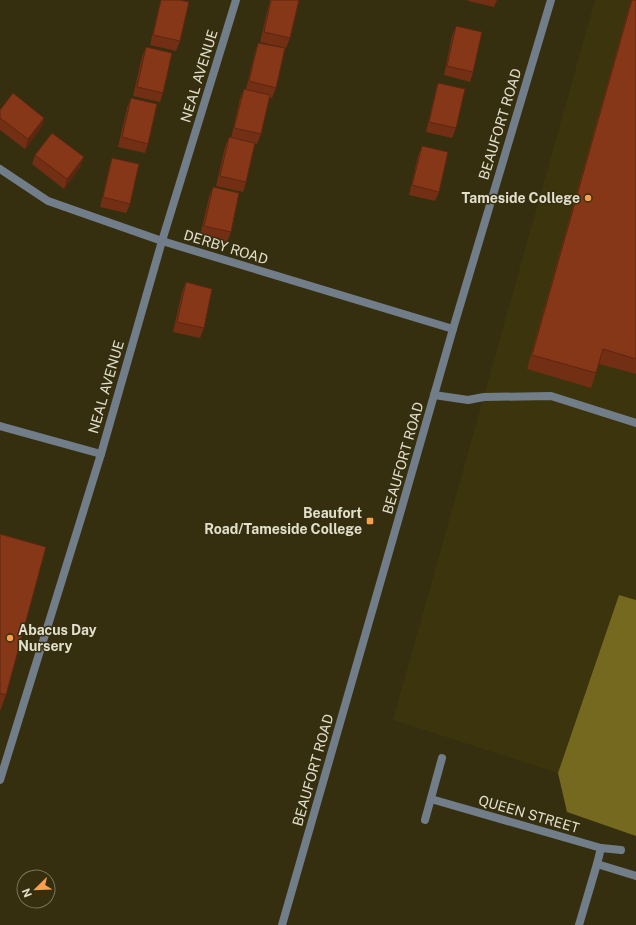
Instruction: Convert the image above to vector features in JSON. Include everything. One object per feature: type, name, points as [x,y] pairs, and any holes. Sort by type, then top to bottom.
[{"type":"street","name":"NEAL AVENUE","points":[[0,780],[101,454],[162,241],[236,0]]},
{"type":"street","name":"BEAUFORT ROAD","points":[[282,925],[453,329],[551,0]]},
{"type":"street","name":"DERBY ROAD","points":[[0,169],[48,201],[162,241],[453,329]]},
{"type":"street","points":[[434,395],[468,400],[484,397],[551,396],[636,423]]},
{"type":"street","points":[[0,426],[101,454]]},
{"type":"street","points":[[425,820],[442,758]]},
{"type":"street","name":"QUEEN STREET","points":[[431,799],[601,848],[621,850]]},
{"type":"street","points":[[579,925],[601,848]]},
{"type":"street","points":[[597,864],[636,876]]},
{"type":"shaded area","name":"Tameside College","points":[[595,0],[636,0],[636,600],[619,595],[558,773],[393,720]]},
{"type":"shaded area","points":[[619,595],[636,600],[636,836],[567,812],[558,773]]},
{"type":"building","points":[[161,0],[180,0],[189,2],[180,41],[153,35]]},
{"type":"building","points":[[271,0],[299,0],[290,38],[264,32]]},
{"type":"building","name":"Tameside College","points":[[632,0],[636,0],[636,359],[603,349],[596,373],[532,355]]},
{"type":"building","points":[[456,26],[482,32],[473,72],[447,66]]},
{"type":"building","points":[[258,43],[285,48],[276,88],[249,81]]},
{"type":"building","points":[[146,47],[172,53],[163,93],[137,87]]},
{"type":"building","points":[[438,83],[465,89],[456,128],[429,122]]},
{"type":"building","points":[[244,89],[270,95],[261,134],[234,128]]},
{"type":"building","points":[[13,93],[44,118],[28,139],[0,118],[0,110]]},
{"type":"building","points":[[131,98],[157,104],[148,144],[122,137]]},
{"type":"building","points":[[52,133],[84,157],[67,179],[35,155]]},
{"type":"building","points":[[229,137],[255,143],[246,182],[220,176]]},
{"type":"building","points":[[422,146],[448,152],[439,192],[412,185]]},
{"type":"building","points":[[112,158],[139,164],[130,204],[103,197]]},
{"type":"building","points":[[213,187],[239,193],[231,232],[204,226]]},
{"type":"building","points":[[186,282],[212,289],[204,328],[177,322]]},
{"type":"building","name":"Abacus Day Nursery","points":[[0,534],[46,547],[6,695],[0,693]]},
{"type":"place","name":"Tameside College","points":[[588,198]]},
{"type":"place","name":"Beaufort Road/Tameside College","points":[[370,521]]},
{"type":"place","name":"Abacus Day Nursery","points":[[10,638]]}]
